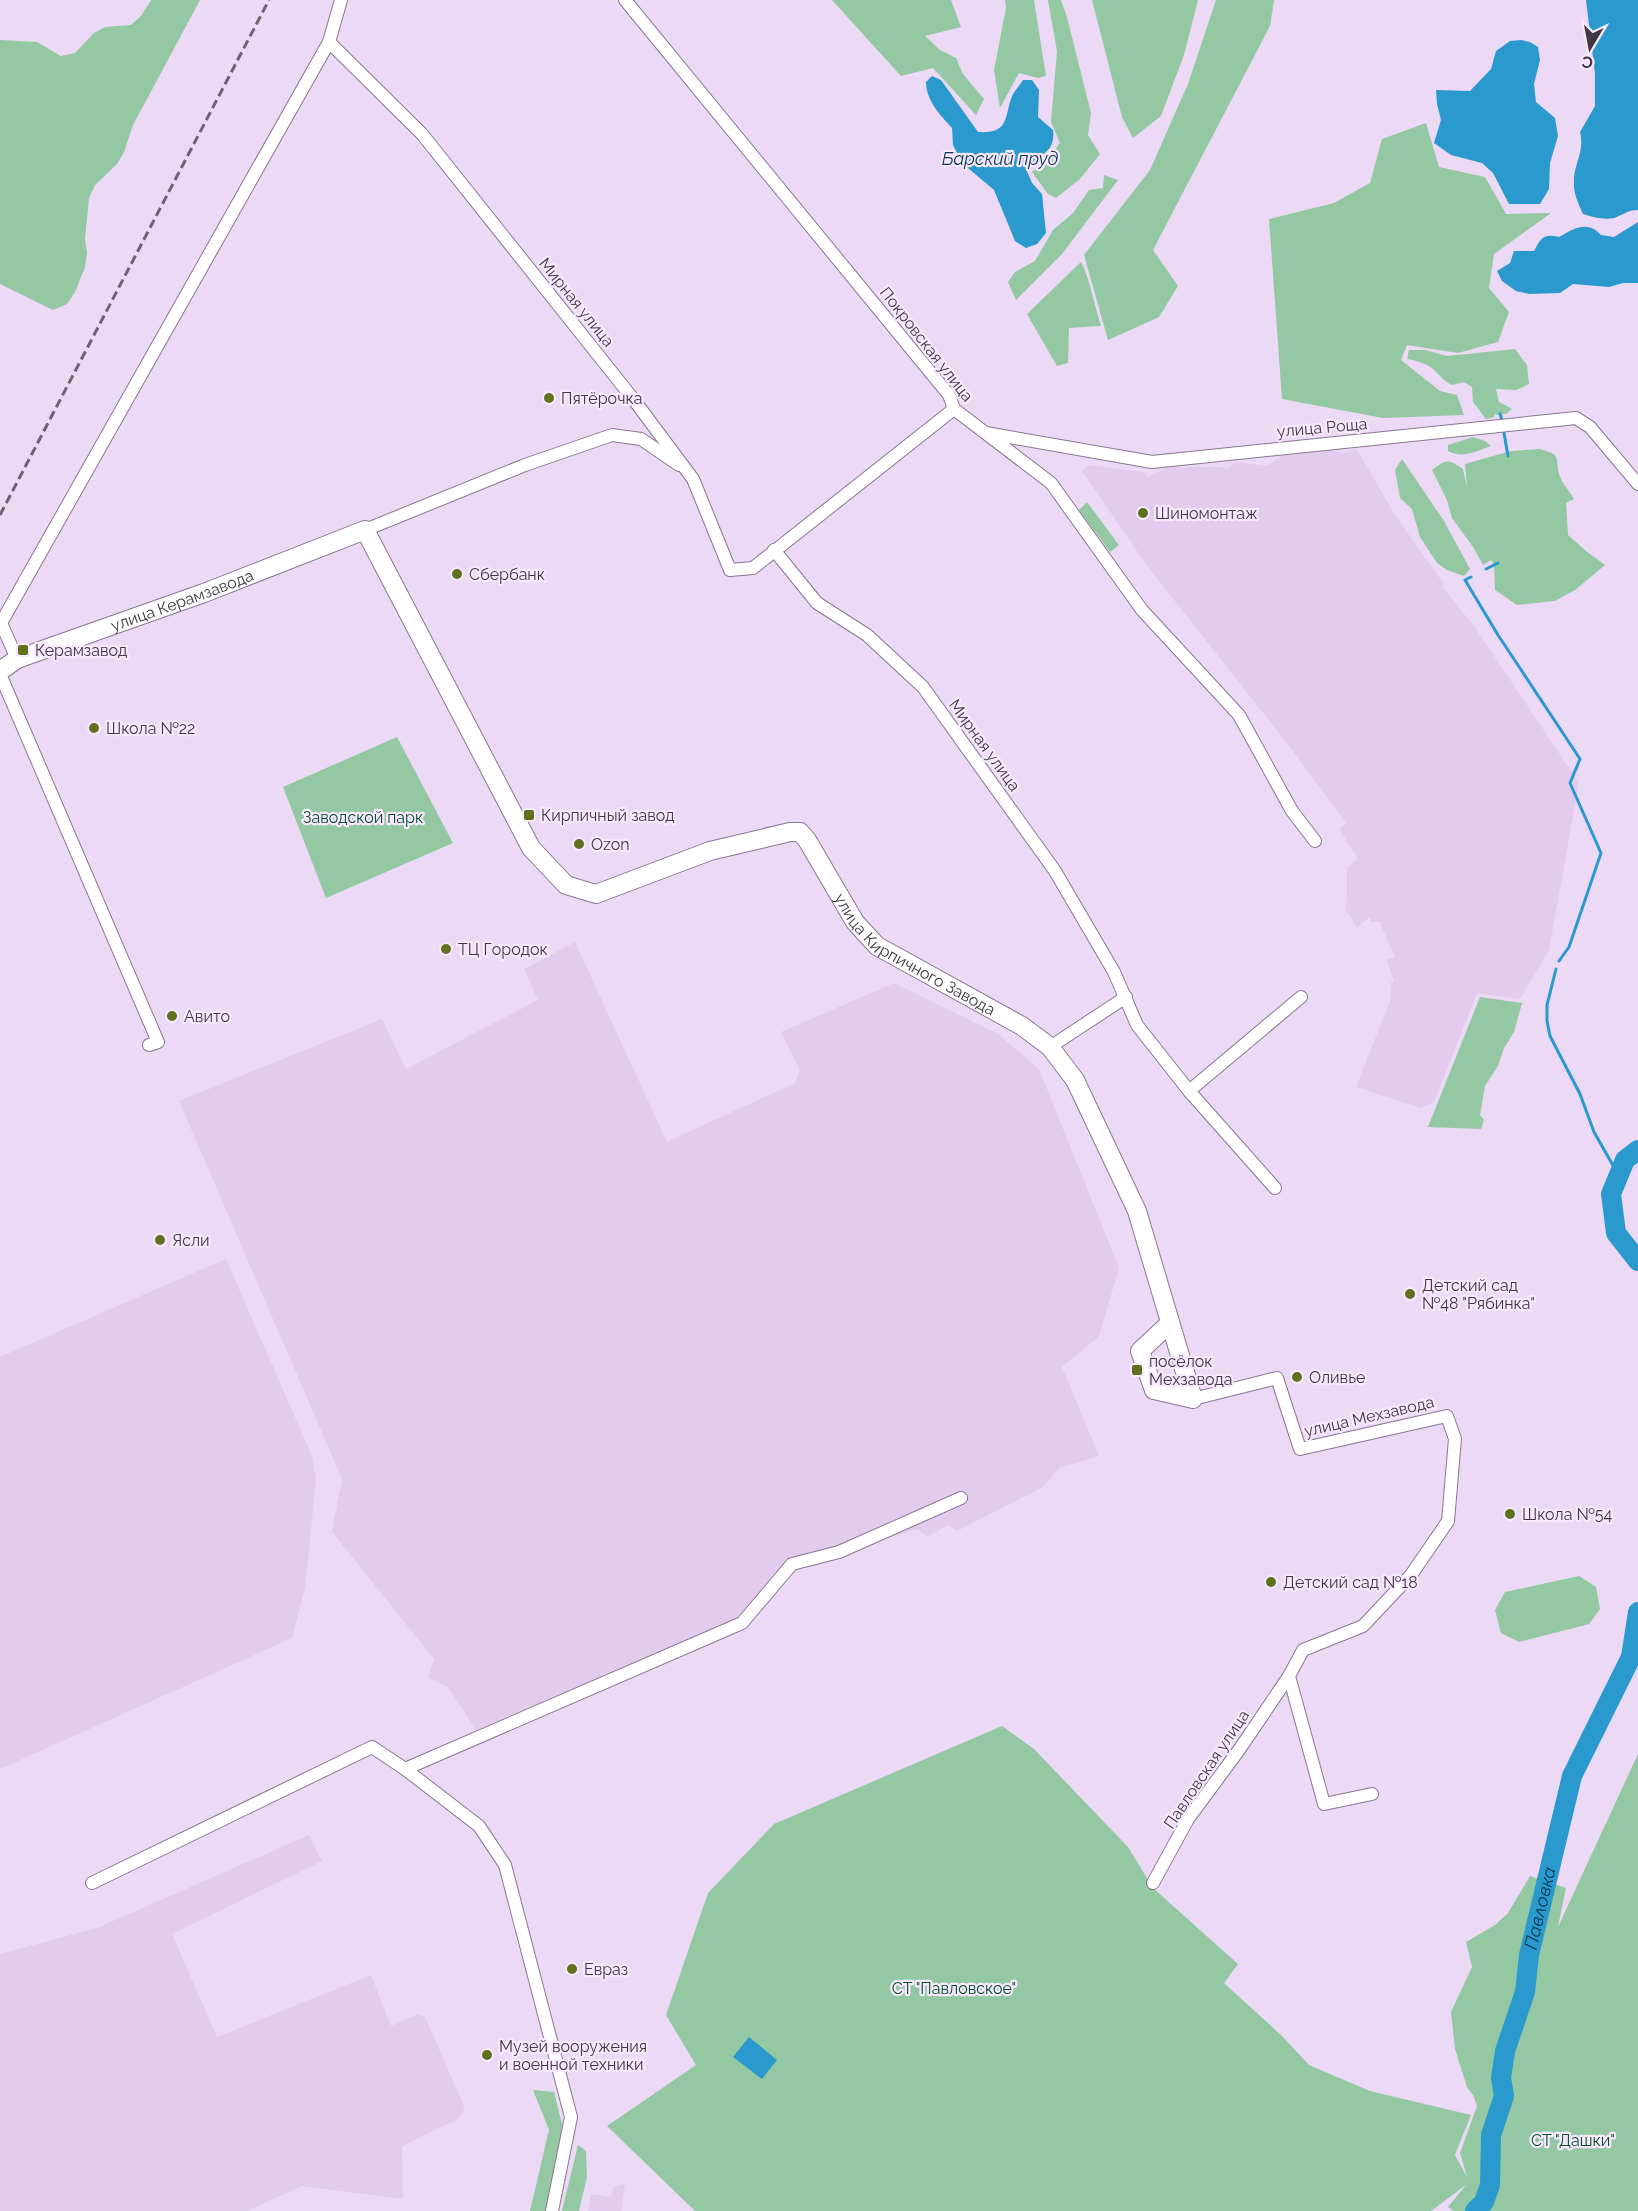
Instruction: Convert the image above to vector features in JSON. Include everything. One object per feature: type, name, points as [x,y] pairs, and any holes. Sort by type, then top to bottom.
[{"type":"street","points":[[17,658],[1,623],[328,42],[342,0]]},
{"type":"street","name":"Покровская улица","points":[[625,0],[949,395],[954,409],[1051,483],[1142,609],[1239,715],[1292,811],[1315,841]]},
{"type":"street","name":"Мирная улица","points":[[328,42],[422,134],[634,400],[693,479],[730,570],[753,568],[954,409]]},
{"type":"street","name":"улица Роща","points":[[982,432],[1152,462],[1576,418],[1590,427],[1638,484]]},
{"type":"street","name":"улица Керамзавода","points":[[0,673],[17,658],[204,593],[525,465],[612,435],[641,439],[688,472]]},
{"type":"street","name":"улица Кирпичного Завода","points":[[365,530],[531,848],[566,885],[596,894],[710,851],[790,832],[800,832],[807,840],[855,922],[877,946],[1022,1026],[1050,1047],[1075,1080],[1137,1210],[1193,1399]]},
{"type":"street","name":"Мирная улица","points":[[774,550],[817,603],[867,635],[923,687],[1055,871],[1114,972],[1137,1025],[1189,1091],[1275,1188]]},
{"type":"street","points":[[0,673],[158,1042],[149,1046]]},
{"type":"street","points":[[1050,1047],[1125,997]]},
{"type":"street","points":[[1189,1091],[1301,997]]},
{"type":"street","points":[[1170,1323],[1140,1351],[1154,1390],[1193,1399]]},
{"type":"street","name":"улица Мехзавода","points":[[1193,1399],[1277,1378],[1300,1449],[1447,1416],[1450,1424],[1455,1439],[1448,1521],[1426,1556],[1363,1626],[1303,1650],[1288,1676]]},
{"type":"street","points":[[405,1769],[742,1623],[792,1564],[839,1552],[961,1498]]},
{"type":"street","points":[[1288,1676],[1324,1804],[1372,1794]]},
{"type":"street","name":"Павловская улица","points":[[1153,1883],[1188,1819],[1239,1750],[1288,1676]]},
{"type":"street","points":[[92,1883],[372,1747],[405,1769],[479,1826],[505,1865],[571,2117],[552,2211]]},
{"type":"shaded area","points":[[1356,448],[1397,518],[1444,584],[1442,586],[1476,629],[1579,783],[1549,950],[1520,999],[1477,993],[1434,1102],[1421,1108],[1356,1087],[1390,1001],[1391,982],[1394,982],[1387,960],[1395,957],[1379,921],[1371,922],[1370,917],[1357,927],[1345,909],[1347,868],[1358,859],[1339,829],[1346,823],[1290,747],[1148,567],[1082,471],[1089,465],[1144,472],[1148,477],[1168,467],[1222,467],[1227,469],[1236,462],[1267,466],[1283,455],[1324,449],[1347,453]]},
{"type":"shaded area","points":[[575,942],[667,1142],[795,1083],[800,1070],[781,1032],[894,983],[998,1034],[1039,1069],[1119,1268],[1099,1336],[1062,1367],[1099,1456],[1059,1468],[1043,1487],[957,1531],[948,1525],[928,1537],[918,1529],[780,1570],[736,1620],[476,1730],[448,1687],[428,1678],[434,1659],[332,1532],[342,1479],[179,1101],[382,1019],[406,1069],[538,1000],[524,969]]},
{"type":"shaded area","points":[[226,1259],[312,1456],[316,1480],[305,1588],[292,1638],[0,1769],[0,1357]]},
{"type":"shaded area","points":[[309,1835],[322,1861],[172,1934],[217,2037],[371,1975],[391,2026],[418,2014],[425,2017],[465,2108],[458,2119],[402,2146],[403,2199],[302,2186],[247,2211],[0,2211],[0,1954],[97,1928]]},
{"type":"shaded area","points":[[625,2184],[621,2211],[588,2211],[591,2194],[611,2197],[613,2187]]},
{"type":"green space","points":[[151,0],[200,0],[133,125],[124,152],[117,164],[95,185],[89,198],[85,267],[75,292],[67,304],[53,310],[0,284],[0,40],[37,42],[61,56],[75,53],[94,33],[105,27],[131,25],[141,16]]},
{"type":"green space","points":[[832,0],[951,0],[961,27],[925,36],[940,50],[956,58],[963,74],[984,99],[976,115],[933,68],[901,76]]},
{"type":"green space","points":[[1005,0],[1034,0],[1046,76],[1038,78],[1019,73],[1000,108],[994,70],[1006,8]]},
{"type":"green space","points":[[1048,0],[1061,0],[1067,17],[1091,113],[1088,135],[1100,154],[1080,179],[1056,198],[1048,194],[1032,172],[1047,160],[1060,143],[1051,122],[1057,51]]},
{"type":"green space","points":[[1092,0],[1198,0],[1184,55],[1161,116],[1133,138],[1122,117]]},
{"type":"green space","points":[[1216,0],[1274,0],[1270,26],[1153,250],[1178,286],[1159,317],[1108,340],[1084,255],[1150,170],[1188,84]]},
{"type":"green space","points":[[1426,123],[1439,167],[1485,177],[1506,214],[1551,213],[1494,254],[1489,288],[1509,312],[1498,342],[1458,353],[1407,345],[1401,360],[1440,391],[1457,395],[1464,415],[1383,418],[1282,399],[1269,219],[1334,203],[1370,183],[1382,139]]},
{"type":"green space","points":[[1104,175],[1118,180],[1062,254],[1016,300],[1008,282],[1015,272],[1035,261],[1053,230],[1073,213],[1089,190],[1103,188]]},
{"type":"green space","points":[[1081,262],[1101,326],[1069,328],[1068,363],[1057,366],[1027,314]]},
{"type":"green space","points":[[1515,349],[1527,365],[1529,384],[1516,390],[1496,389],[1499,402],[1512,409],[1506,414],[1495,414],[1494,417],[1486,419],[1473,402],[1472,387],[1464,382],[1452,385],[1428,366],[1407,359],[1409,350],[1425,350],[1447,356]]},
{"type":"green space","points":[[1473,437],[1491,446],[1464,454],[1448,451],[1448,445]]},
{"type":"green space","points":[[1539,449],[1555,455],[1560,477],[1574,499],[1566,503],[1568,535],[1605,565],[1575,590],[1555,601],[1517,605],[1495,590],[1494,564],[1491,560],[1483,565],[1452,518],[1447,500],[1432,470],[1444,462],[1454,463],[1463,469],[1467,488],[1465,464],[1511,451]]},
{"type":"green space","points":[[1402,459],[1444,521],[1470,569],[1464,576],[1447,570],[1437,563],[1420,537],[1412,509],[1400,498],[1395,470]]},
{"type":"green space","points":[[1087,502],[1119,545],[1110,552],[1079,510]]},
{"type":"green space","name":"Заводской парк","points":[[397,737],[453,843],[326,898],[283,787]]},
{"type":"green space","points":[[1480,997],[1522,1003],[1514,1032],[1504,1048],[1498,1066],[1485,1086],[1480,1115],[1484,1120],[1481,1129],[1428,1127]]},
{"type":"green space","points":[[1579,1576],[1596,1587],[1600,1609],[1589,1624],[1519,1642],[1501,1633],[1495,1610],[1505,1592]]},
{"type":"green space","name":"СТ \"Павловское\"","points":[[1002,1726],[1034,1749],[1128,1847],[1153,1888],[1238,1964],[1224,1983],[1282,2036],[1309,2065],[1370,2091],[1471,2115],[1455,2155],[1467,2177],[1460,2153],[1477,2106],[1467,2087],[1455,2049],[1451,2012],[1472,1967],[1466,1942],[1495,1925],[1508,1913],[1530,1876],[1566,1888],[1558,1927],[1638,1754],[1638,2211],[1453,2211],[1448,2207],[1466,2185],[1431,2211],[695,2211],[607,2126],[696,2065],[666,2015],[708,1893],[774,1824]]},
{"type":"green space","points":[[533,2090],[554,2092],[563,2128],[546,2211],[530,2211],[549,2130]]},
{"type":"green space","points":[[578,2145],[586,2151],[587,2177],[579,2211],[562,2211]]},
{"type":"water","points":[[1586,0],[1638,0],[1638,210],[1610,219],[1583,214],[1574,189],[1574,175],[1581,146],[1580,132],[1595,106],[1595,74]]},
{"type":"water","points":[[1521,40],[1538,47],[1540,60],[1534,84],[1536,102],[1555,118],[1558,136],[1550,163],[1549,189],[1540,204],[1509,204],[1493,173],[1482,163],[1451,155],[1434,143],[1441,120],[1436,90],[1470,91],[1491,69],[1496,51],[1510,41]]},
{"type":"water","name":"Барский пруд","points":[[932,76],[941,80],[978,132],[988,132],[1001,127],[1012,96],[1023,80],[1032,80],[1039,90],[1038,117],[1053,130],[1053,138],[1046,152],[1026,169],[1032,183],[1042,194],[1046,233],[1037,244],[1026,248],[1015,241],[994,190],[962,163],[953,145],[952,128],[938,112],[928,95],[926,82]]},
{"type":"water","points":[[1638,222],[1638,283],[1623,283],[1609,287],[1573,284],[1560,293],[1529,294],[1516,291],[1502,281],[1497,271],[1510,263],[1514,251],[1534,251],[1546,236],[1559,237],[1575,228],[1586,227],[1596,230],[1601,235],[1614,237]]},
{"type":"water","points":[[749,2037],[777,2060],[762,2079],[733,2057]]},
{"type":"waterway","points":[[1500,414],[1502,420]]},
{"type":"waterway","points":[[1504,433],[1508,456]]},
{"type":"waterway","points":[[1486,569],[1498,563]]},
{"type":"waterway","points":[[1471,577],[1465,580],[1498,635],[1580,759],[1570,783],[1601,853],[1569,947],[1559,961]]},
{"type":"waterway","points":[[1556,969],[1547,1005],[1550,1036],[1580,1094],[1594,1132],[1619,1176]]},
{"type":"waterway","name":"Павловка","points":[[1638,1150],[1625,1160],[1611,1194],[1616,1233],[1638,1261]]},
{"type":"waterway","name":"Павловка","points":[[1475,2211],[1484,2202],[1490,2185],[1491,2135],[1504,2096],[1501,2078],[1505,2051],[1525,1992],[1529,1955],[1572,1776],[1631,1657],[1638,1612]]},
{"type":"railway","points":[[0,515],[269,0]]},
{"type":"place","name":"Пятёрочка","points":[[549,398]]},
{"type":"place","name":"Шиномонтаж","points":[[1143,513]]},
{"type":"place","name":"Сбербанк","points":[[457,574]]},
{"type":"place","name":"Керамзавод","points":[[23,650]]},
{"type":"place","name":"Школа №22","points":[[94,728]]},
{"type":"place","name":"Кирпичный завод","points":[[529,815]]},
{"type":"place","name":"Ozon","points":[[579,844]]},
{"type":"place","name":"ТЦ Городок","points":[[446,949]]},
{"type":"place","name":"Авито","points":[[172,1016]]},
{"type":"place","name":"Ясли","points":[[160,1240]]},
{"type":"place","name":"Детский сад №48 \"Рябинка\"","points":[[1410,1294]]},
{"type":"place","name":"посёлок Мехзавода","points":[[1137,1370]]},
{"type":"place","name":"Оливье","points":[[1297,1377]]},
{"type":"place","name":"Школа №54","points":[[1510,1514]]},
{"type":"place","name":"Детский сад №18","points":[[1271,1582]]},
{"type":"place","name":"Евраз","points":[[572,1969]]},
{"type":"place","name":"Музей вооружения и военной техники","points":[[487,2055]]},
{"type":"park label","name":"СТ \"Дашки\"","points":[[1573,2140]]}]
